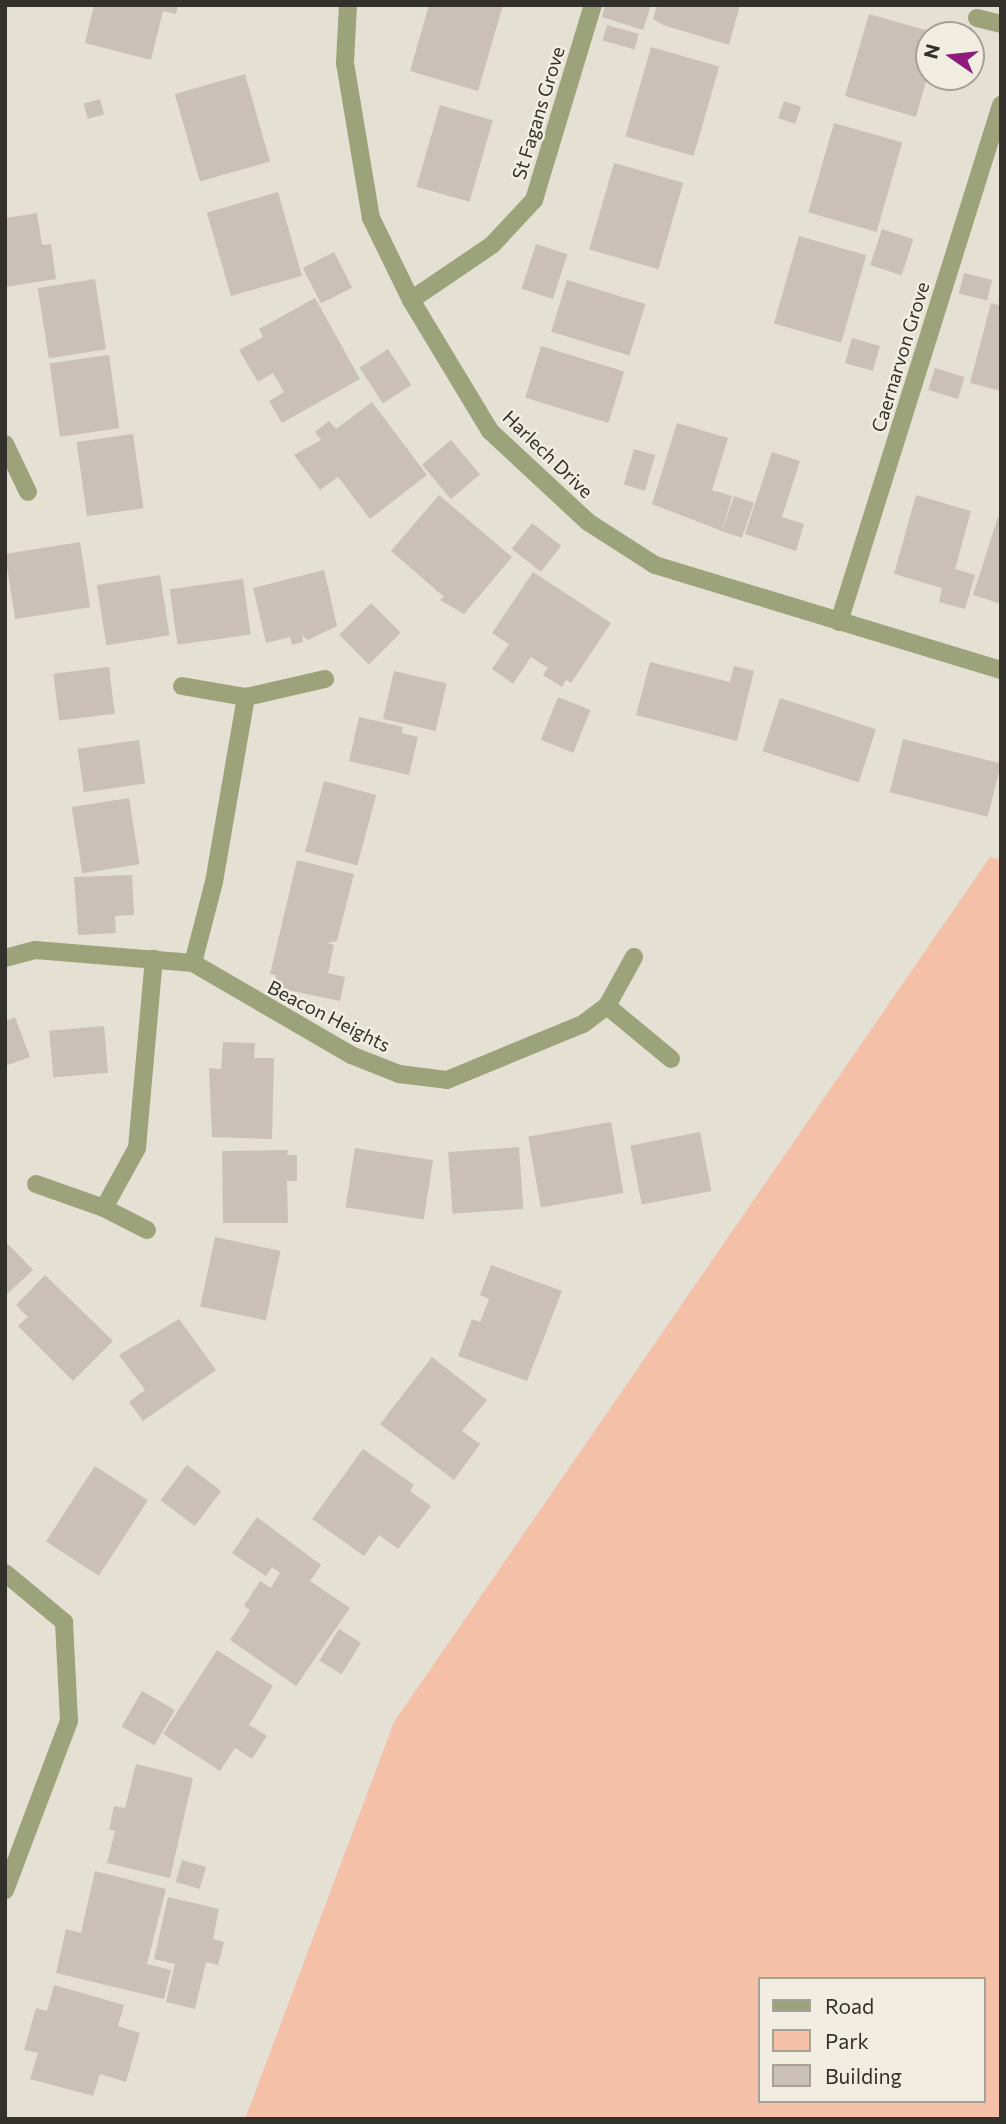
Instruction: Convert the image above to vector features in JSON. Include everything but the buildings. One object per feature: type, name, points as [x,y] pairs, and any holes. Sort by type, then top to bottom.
[{"type":"street","name":"Harlech Drive","points":[[348,5],[345,63],[371,218],[411,300],[491,431],[589,522],[656,565],[1001,670]]},
{"type":"street","name":"St Fagans Grove","points":[[411,300],[492,244],[534,201],[593,5]]},
{"type":"street","points":[[977,18],[1001,24]]},
{"type":"street","name":"Caernarvon Grove","points":[[839,622],[1001,104]]},
{"type":"street","points":[[5,444],[28,492]]},
{"type":"street","points":[[183,686],[246,698],[324,679]]},
{"type":"street","points":[[193,963],[214,882],[246,698]]},
{"type":"street","name":"Beacon Heights","points":[[5,958],[34,950],[193,963],[351,1055],[400,1074],[447,1080],[583,1024],[607,1006],[635,957]]},
{"type":"street","points":[[104,1208],[137,1148],[154,959]]},
{"type":"street","points":[[607,1006],[671,1059]]},
{"type":"street","points":[[36,1184],[104,1208],[146,1230]]},
{"type":"street","points":[[5,1573],[64,1622],[69,1710],[5,1890]]},
{"type":"green space","points":[[990,857],[1001,860],[1001,2119],[245,2119],[394,1722]]}]
